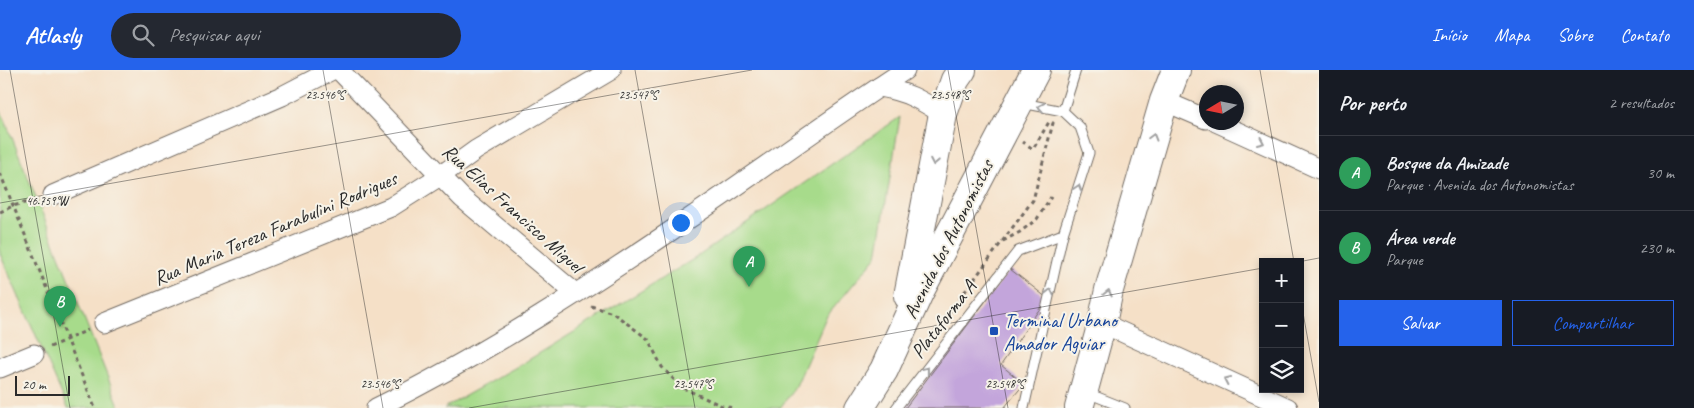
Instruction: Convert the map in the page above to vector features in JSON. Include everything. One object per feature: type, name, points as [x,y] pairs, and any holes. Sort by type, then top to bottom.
[{"type":"main road","name":"Avenida dos Autonomistas","points":[[860,408],[884,370],[901,332],[1036,70]]},
{"type":"main road","points":[[1163,70],[1164,101]]},
{"type":"main road","points":[[1082,400],[1109,290],[1164,101],[1176,70]]},
{"type":"main road","points":[[901,332],[943,114],[956,73]]},
{"type":"street","points":[[53,195],[282,96],[332,70]]},
{"type":"street","name":"Rua Elias Francisco Miguel","points":[[339,70],[462,198],[574,293]]},
{"type":"street","name":"Rua Maria Tereza Farabulini Rodrigues","points":[[104,323],[391,207],[440,176],[476,150],[611,70]]},
{"type":"street","points":[[376,408],[432,380],[507,336],[686,220],[905,70]]},
{"type":"street","points":[[879,87],[906,93],[943,114]]},
{"type":"street","points":[[1164,101],[1199,116]]},
{"type":"street","points":[[1234,130],[1319,169]]},
{"type":"street","points":[[1102,323],[1288,408]]},
{"type":"street","points":[[0,368],[34,354]]},
{"type":"lane","points":[[1063,111],[1076,70]]},
{"type":"lane","points":[[1019,103],[1063,111],[1080,127],[1089,152],[1064,234],[1024,408]]},
{"type":"lane","name":"Plataforma A","points":[[896,408],[1018,251],[1064,234]]},
{"type":"lane","points":[[1082,400],[1125,408]]},
{"type":"path","points":[[921,351],[1033,200],[1053,123],[1049,122],[1033,149],[1022,142],[1026,134]]},
{"type":"path","points":[[0,173],[95,408]]},
{"type":"path","points":[[0,212],[53,195]]},
{"type":"path","points":[[1002,241],[1020,232],[1037,219],[1051,197]]},
{"type":"path","points":[[574,293],[597,309],[613,313],[648,339],[662,367],[681,387],[722,406],[734,408]]},
{"type":"path","points":[[34,354],[104,323]]},
{"type":"green space","points":[[0,109],[120,408],[68,408],[0,254]]},
{"type":"green space","points":[[900,117],[877,256],[826,317],[796,386],[780,408],[444,408],[525,362],[697,257]]},
{"type":"building","name":"Terminal Urbano Amador Aguiar","points":[[1010,269],[1047,298],[1001,365],[1024,384],[1004,408],[905,408]]},
{"type":"place","name":"Bosque da Amizade","points":[[749,287]]},
{"type":"place","name":"Área verde","points":[[60,327]]},
{"type":"place","name":"Terminal Urbano Amador Aguiar","points":[[994,331]]}]
